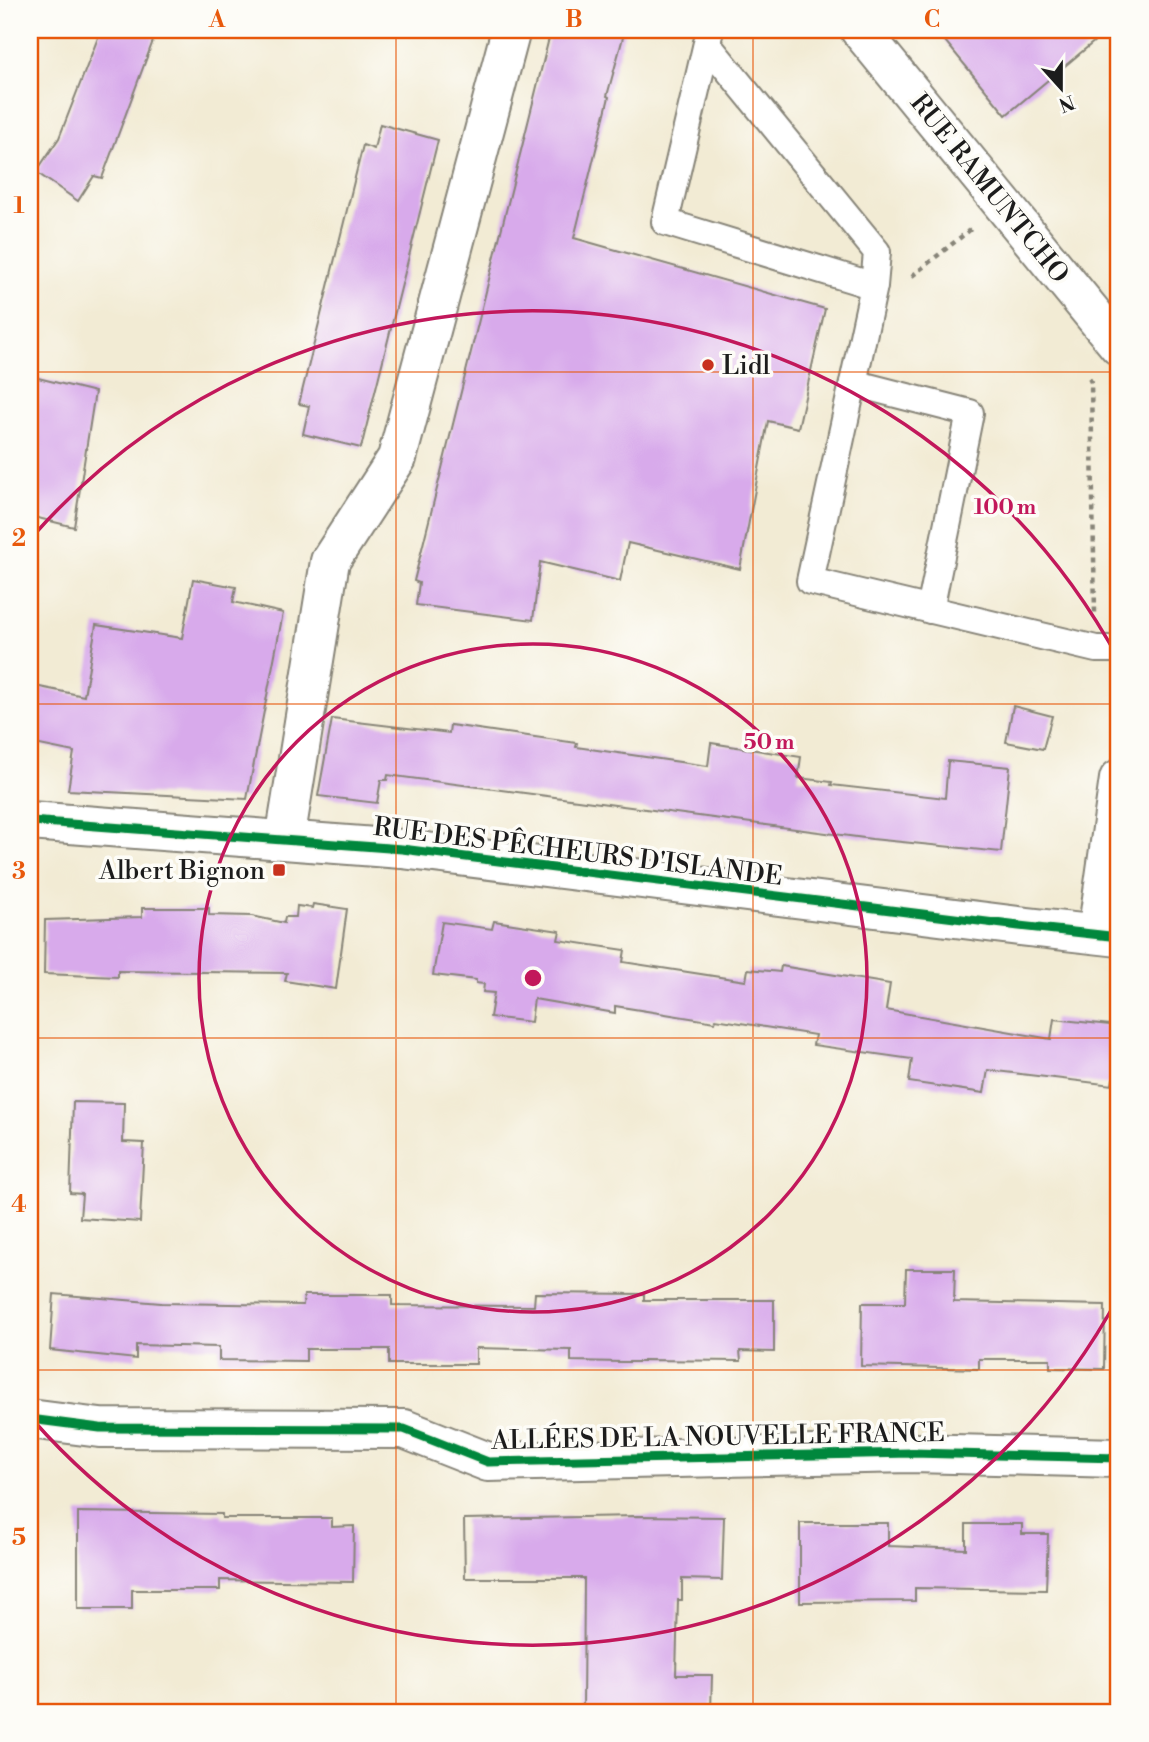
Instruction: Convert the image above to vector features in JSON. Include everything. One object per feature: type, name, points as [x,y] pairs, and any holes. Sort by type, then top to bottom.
[{"type":"street","points":[[285,840],[330,561],[397,458],[511,30]]},
{"type":"street","name":"RUE RAMUNTCHO","points":[[860,30],[1119,346]]},
{"type":"street","points":[[1108,935],[1119,779]]},
{"type":"street","name":"RUE DES PÊCHEURS D'ISLANDE","points":[[30,821],[402,849],[1108,935]]},
{"type":"street","name":"ALLÉES DE LA NOUVELLE FRANCE","points":[[30,1419],[100,1428],[404,1429],[488,1462],[912,1454],[1119,1458]]},
{"type":"lane","points":[[709,37],[665,222],[871,298]]},
{"type":"lane","points":[[709,37],[877,252],[871,298],[810,581],[1108,649]]},
{"type":"lane","points":[[853,383],[970,413],[930,610]]},
{"type":"path","points":[[871,298],[972,229],[964,218]]},
{"type":"path","points":[[1086,373],[1091,382],[1108,649]]},
{"type":"building","points":[[101,30],[157,30],[102,178],[94,176],[78,201],[36,172],[59,138]]},
{"type":"building","points":[[551,30],[625,30],[574,238],[825,309],[798,428],[768,421],[740,569],[628,543],[620,581],[540,562],[533,620],[416,605],[419,583],[414,581]]},
{"type":"building","points":[[936,30],[1108,30],[1006,115]]},
{"type":"building","points":[[380,124],[438,140],[361,448],[303,434],[309,406],[299,404],[363,145],[374,149]]},
{"type":"building","points":[[30,376],[95,392],[74,527],[30,516]]},
{"type":"building","points":[[193,579],[236,587],[233,602],[283,613],[247,799],[68,790],[74,752],[30,743],[30,685],[84,696],[96,625],[182,638]]},
{"type":"building","points":[[1013,706],[1052,716],[1043,749],[1006,742]]},
{"type":"building","points":[[332,719],[449,733],[450,725],[577,743],[576,747],[708,766],[711,743],[801,757],[798,778],[832,782],[831,785],[945,798],[948,761],[1010,767],[1001,852],[872,839],[388,775],[387,780],[381,780],[377,803],[318,796]]},
{"type":"building","points":[[313,904],[347,909],[336,989],[285,981],[287,973],[118,971],[118,977],[44,974],[45,920],[142,917],[142,908],[209,908],[209,915],[252,916],[284,923],[285,917],[296,917],[297,906],[312,908]]},
{"type":"building","points":[[494,921],[560,931],[558,940],[625,950],[623,962],[746,981],[748,969],[780,972],[781,966],[890,984],[886,1010],[1051,1039],[1054,1019],[1119,1026],[1119,1079],[1113,1079],[1112,1085],[988,1070],[984,1093],[909,1082],[912,1059],[813,1045],[815,1035],[716,1019],[715,1022],[615,1006],[615,1013],[534,999],[531,1022],[490,1017],[494,993],[483,992],[484,984],[476,983],[476,980],[433,975],[442,922],[492,929]]},
{"type":"building","points":[[73,1102],[124,1103],[123,1142],[144,1143],[140,1222],[80,1218],[82,1194],[70,1193]]},
{"type":"building","points":[[906,1269],[955,1269],[954,1302],[1105,1305],[1104,1369],[1050,1368],[1050,1359],[979,1359],[979,1369],[861,1366],[862,1303],[905,1303]]},
{"type":"building","points":[[535,1293],[644,1294],[644,1300],[774,1300],[774,1352],[740,1351],[741,1361],[622,1362],[571,1361],[571,1350],[476,1348],[476,1364],[389,1364],[389,1349],[306,1349],[306,1361],[219,1360],[219,1347],[136,1345],[136,1359],[50,1350],[54,1294],[161,1303],[303,1305],[304,1295],[392,1295],[392,1305],[534,1306]]},
{"type":"building","points":[[78,1512],[222,1514],[222,1518],[332,1518],[332,1527],[354,1526],[353,1582],[220,1580],[220,1590],[132,1590],[132,1609],[78,1609]]},
{"type":"building","points":[[724,1517],[722,1580],[682,1579],[682,1600],[678,1600],[676,1675],[712,1675],[711,1712],[583,1712],[584,1578],[465,1578],[464,1519]]},
{"type":"building","points":[[800,1523],[888,1523],[888,1546],[966,1549],[966,1524],[1022,1524],[1022,1534],[1048,1534],[1046,1590],[915,1588],[915,1601],[800,1602]]},
{"type":"cycle path","points":[[30,821],[402,849],[1119,937]]},
{"type":"cycle path","points":[[30,1419],[100,1428],[404,1429],[488,1462],[912,1453],[1119,1458]]},
{"type":"place","name":"Lidl","points":[[708,365]]},
{"type":"place","name":"Albert Bignon","points":[[279,870]]}]
